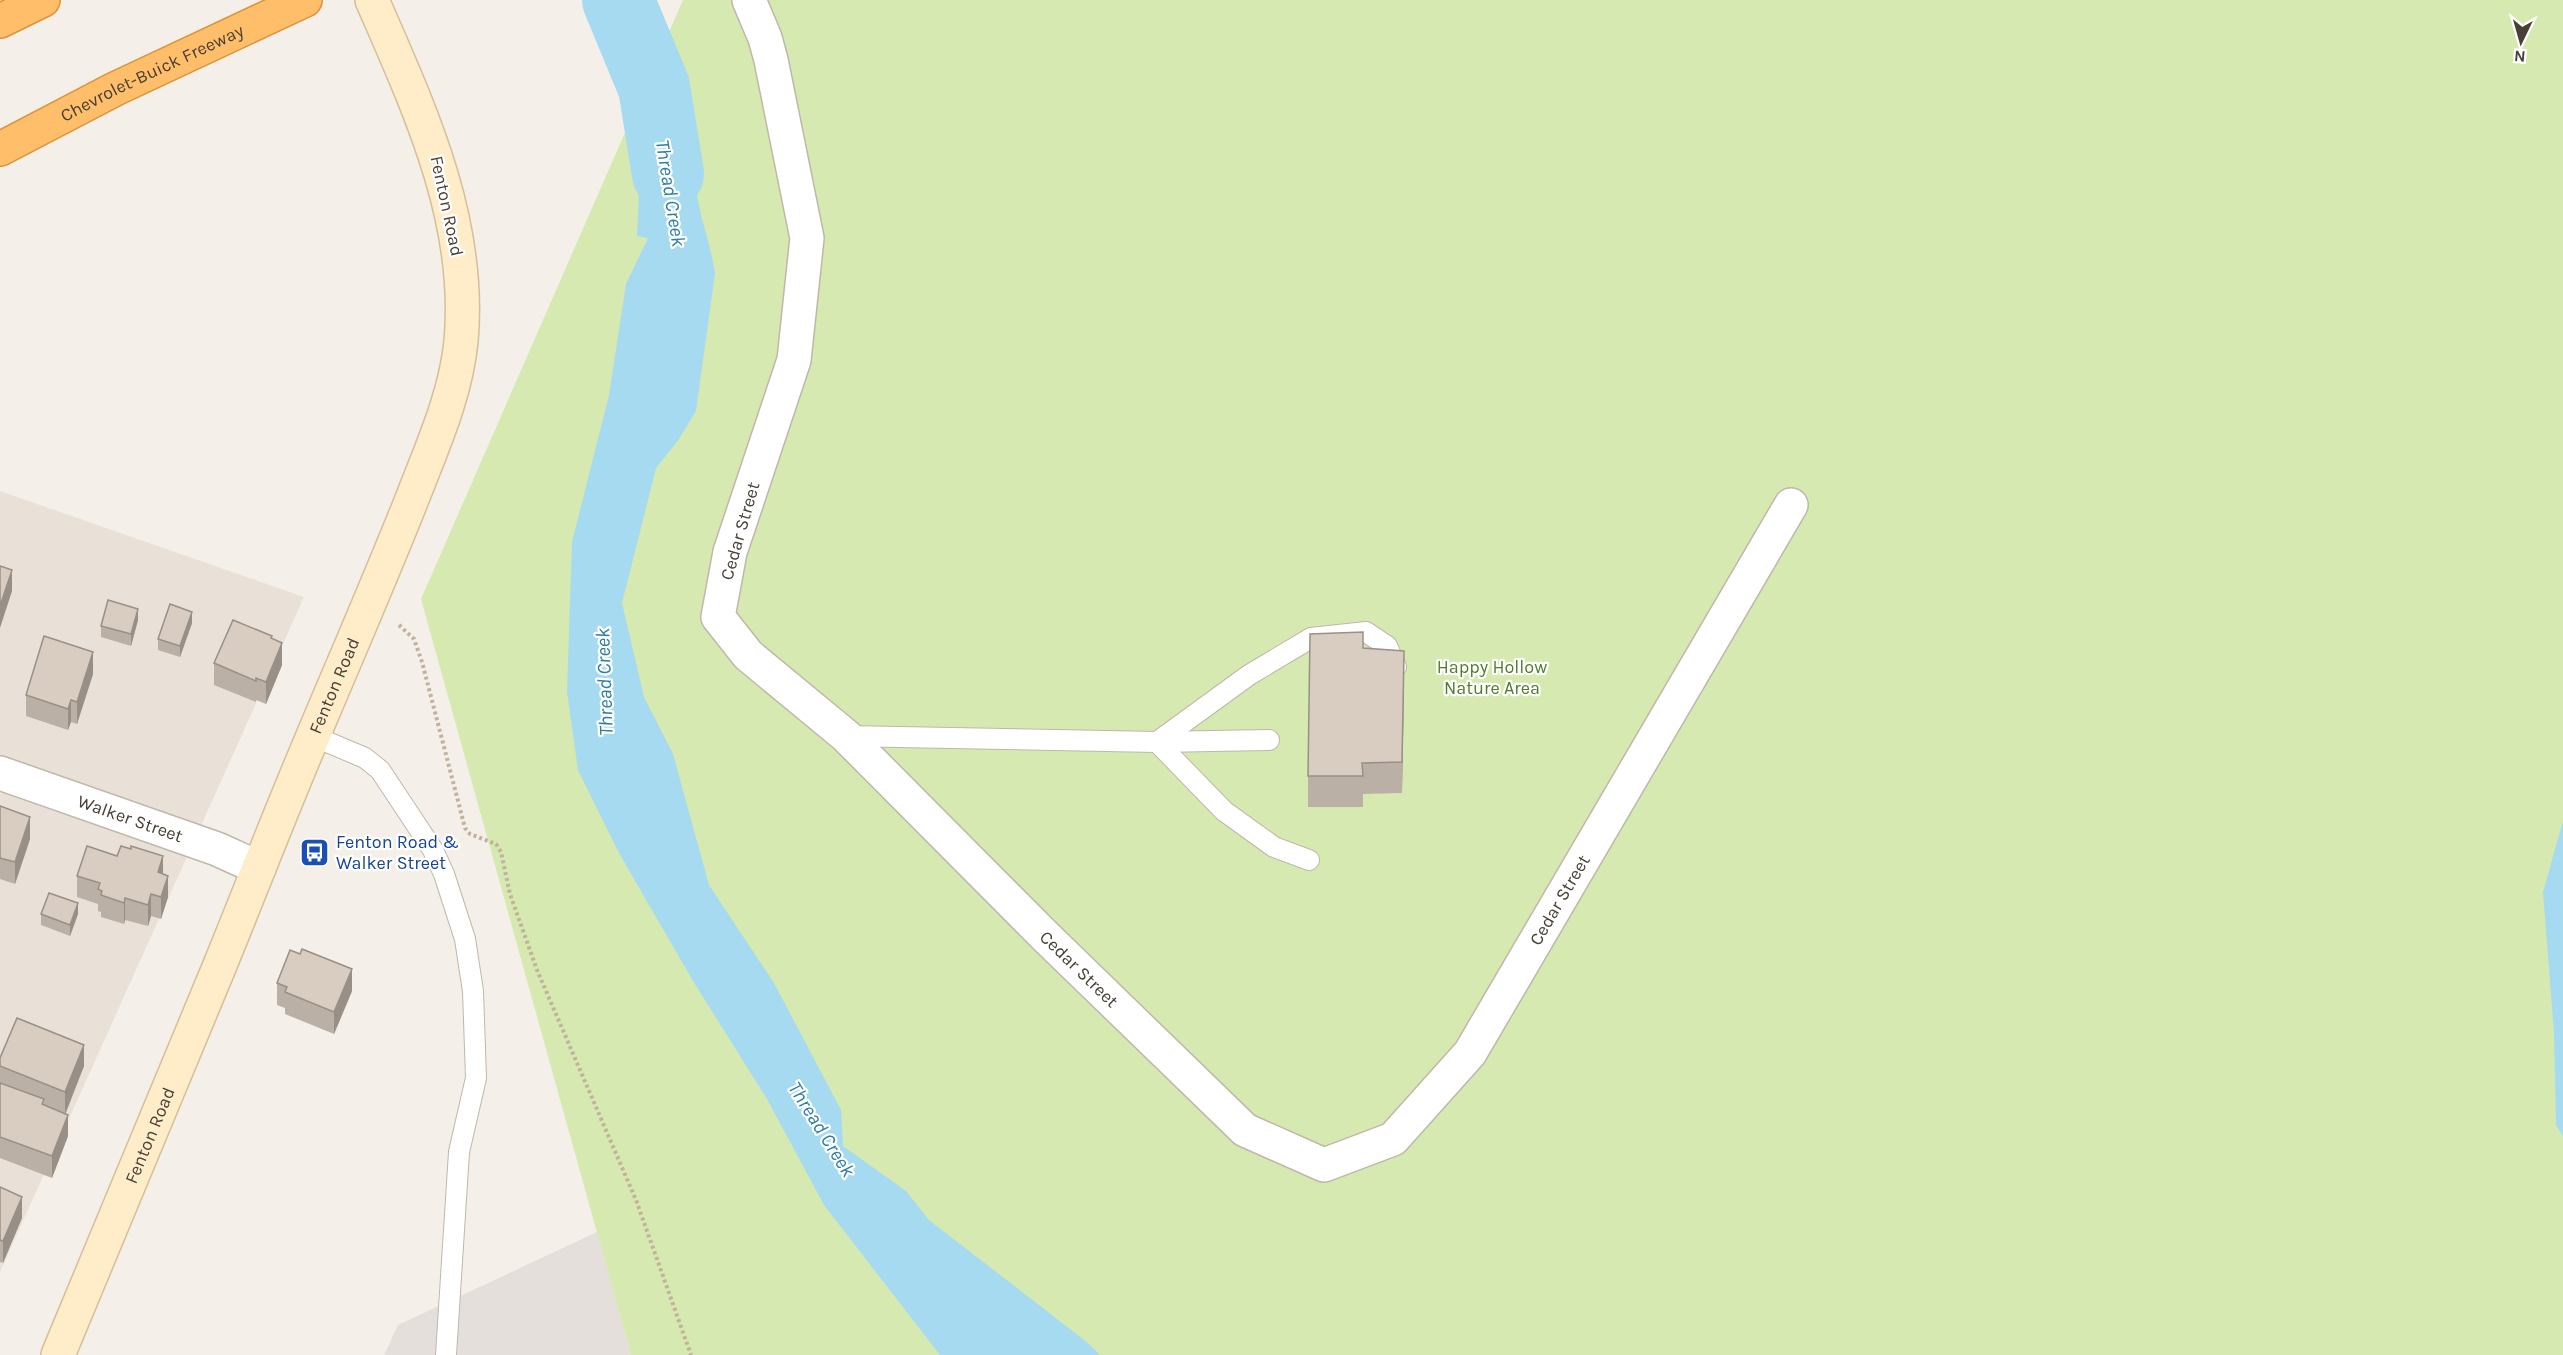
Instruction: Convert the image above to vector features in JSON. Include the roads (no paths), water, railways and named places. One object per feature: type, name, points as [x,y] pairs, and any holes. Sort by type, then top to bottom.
[{"type":"highway","points":[[0,21],[43,0]]},
{"type":"highway","name":"Chevrolet-Buick Freeway","points":[[0,149],[201,47],[305,0]]},
{"type":"street","name":"Fenton Road","points":[[58,1355],[313,735],[370,604],[451,393],[461,341],[462,314],[458,256],[446,186],[420,111],[372,0]]},
{"type":"street","name":"Cedar Street","points":[[749,0],[765,38],[771,60],[807,238],[794,360],[730,552],[718,617],[748,655],[846,736],[1045,936],[1245,1130],[1324,1165],[1393,1139],[1470,1053],[1791,505]]},
{"type":"street","name":"Walker Street","points":[[0,773],[217,849],[259,868]]},
{"type":"lane","points":[[1157,742],[1249,675],[1311,638],[1366,632],[1387,646],[1396,667]]},
{"type":"lane","points":[[313,735],[365,758],[380,770],[433,850],[444,874],[465,939],[474,991],[476,1078],[459,1152],[446,1355]]},
{"type":"lane","points":[[846,736],[1157,742],[1269,740]]},
{"type":"lane","points":[[1157,742],[1224,810],[1274,847],[1309,860]]},
{"type":"water","points":[[660,52],[715,273],[696,411],[679,439],[656,468],[622,603],[644,697],[673,754],[709,885],[774,983],[841,1110],[843,1146],[906,1191],[929,1220],[1088,1343],[1100,1355],[940,1355],[824,1205],[767,1099],[693,981],[619,853],[578,770],[567,692],[572,542],[609,395],[626,284],[648,238],[637,236],[641,143],[630,120]]},
{"type":"water","points":[[2563,821],[2563,1136],[2556,1125],[2554,1033],[2543,892]]},
{"type":"waterway","name":"Thread Creek","points":[[618,0],[654,87],[668,174]]},
{"type":"place","name":"Fenton Road & Walker Street","points":[[315,852]]},
{"type":"park label","name":"Happy Hollow Nature Area","points":[[1492,677]]}]
